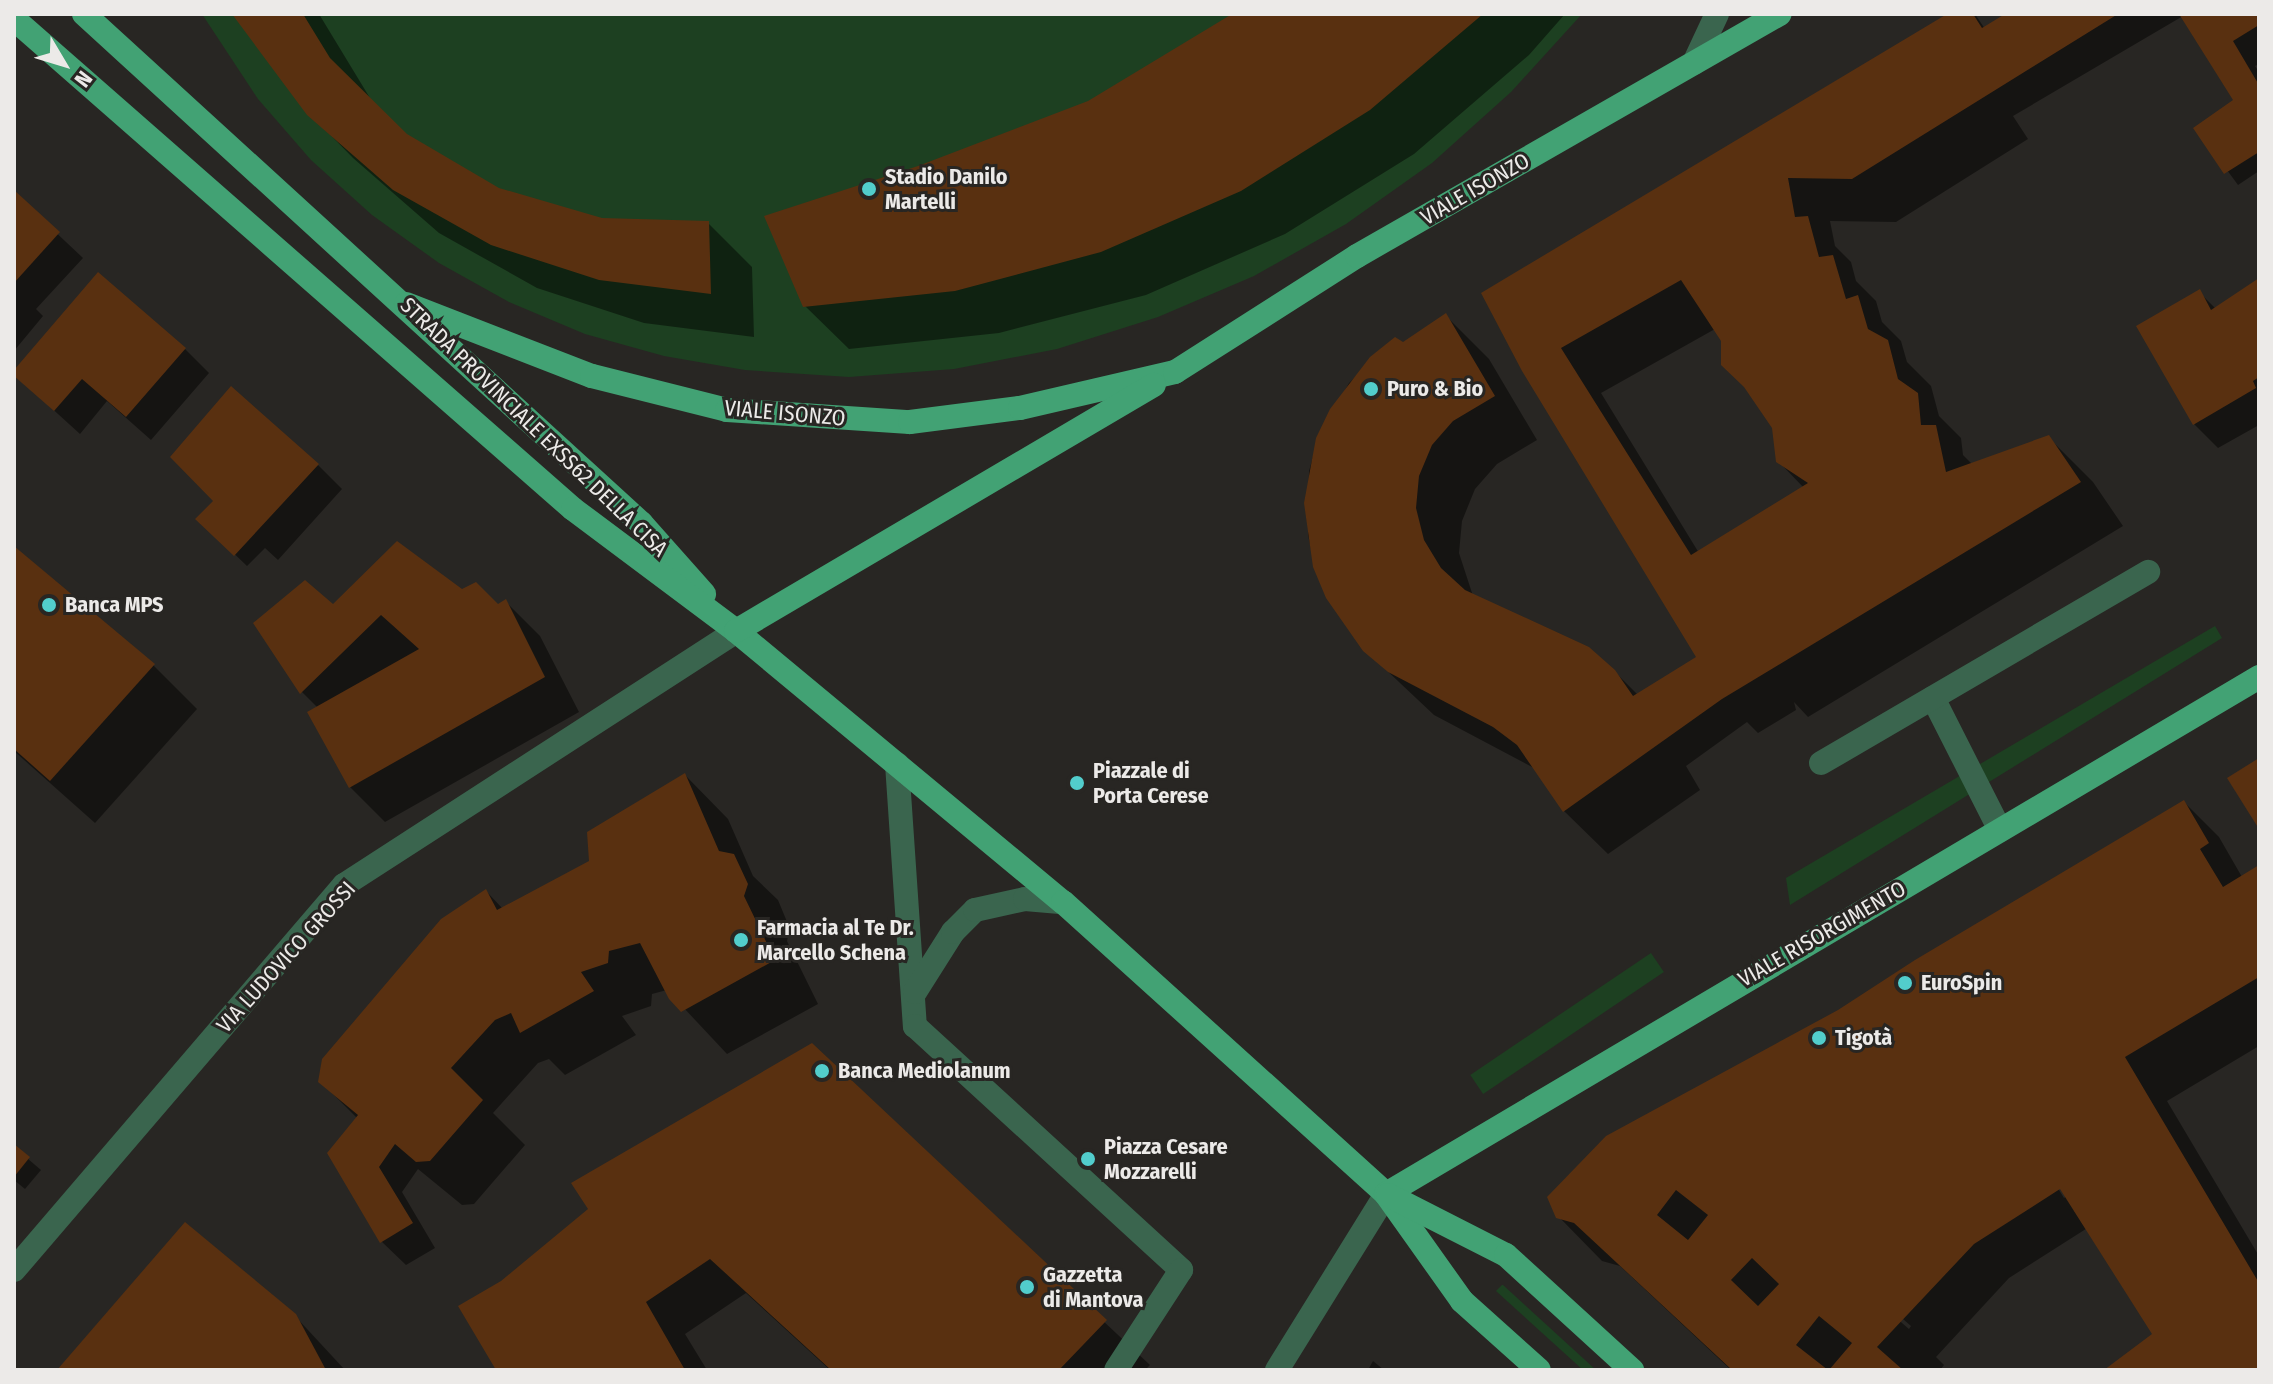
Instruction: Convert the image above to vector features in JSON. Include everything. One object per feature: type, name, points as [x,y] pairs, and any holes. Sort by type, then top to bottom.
[{"type":"main road","name":"STRADA PROVINCIALE EXSS62 DELLA CISA","points":[[84,14],[406,304],[641,523],[736,631]]},
{"type":"main road","name":"VIALE ISONZO","points":[[736,631],[1175,372],[1357,256],[1780,14]]},
{"type":"main road","name":"STRADA PROVINCIALE EXSS62 DELLA CISA","points":[[14,19],[573,509],[736,631]]},
{"type":"main road","name":"VIALE ISONZO","points":[[406,304],[592,376],[727,410],[910,422],[1020,408],[1175,372]]},
{"type":"main road","points":[[736,631],[1063,902],[1386,1194],[1462,1301],[1539,1370]]},
{"type":"main road","name":"VIALE RISORGIMENTO","points":[[1386,1194],[2259,677]]},
{"type":"main road","points":[[1386,1194],[1506,1255],[1632,1370]]},
{"type":"street","points":[[1694,63],[1717,14]]},
{"type":"street","points":[[1821,763],[2148,572]]},
{"type":"street","name":"VIA LUDOVICO GROSSI","points":[[14,1270],[344,885],[736,631]]},
{"type":"street","points":[[1933,698],[2000,830]]},
{"type":"street","points":[[897,764],[915,1026],[1181,1270],[1116,1370]]},
{"type":"street","points":[[915,992],[953,932],[975,910],[1025,899],[1063,902]]},
{"type":"street","points":[[1277,1370],[1386,1194]]},
{"type":"green space","name":"Stadio Danilo Martelli","points":[[202,14],[1582,14],[1511,92],[1432,163],[1346,224],[1254,276],[1158,317],[1057,349],[954,369],[849,377],[745,370],[664,356],[585,334],[509,302],[439,263],[372,215],[311,160],[258,99]]},
{"type":"green space","points":[[2215,626],[2222,638],[1790,905],[1786,878]]},
{"type":"green space","points":[[1651,953],[1664,972],[1483,1094],[1470,1075]]},
{"type":"green space","points":[[1502,1285],[1596,1370],[1583,1370],[1496,1291]]},
{"type":"building","points":[[232,14],[303,14],[330,58],[407,134],[499,188],[602,218],[709,221],[711,294],[599,280],[491,245],[393,190],[307,115]]},
{"type":"building","points":[[1232,14],[1483,14],[1370,110],[1241,191],[1101,252],[955,291],[803,307],[764,216],[918,166],[1088,101]]},
{"type":"building","points":[[1947,14],[1973,14],[1982,28],[2005,14],[2118,14],[1852,179],[1788,178],[1795,217],[1808,216],[1819,257],[1833,255],[1846,299],[1858,295],[1868,329],[1888,340],[1898,379],[1918,393],[1921,425],[1936,425],[1946,472],[2049,435],[2081,482],[1722,699],[1563,812],[1517,745],[1493,727],[1388,672],[1363,651],[1326,598],[1313,567],[1304,503],[1316,438],[1330,409],[1370,357],[1395,337],[1403,342],[1446,313],[1495,396],[1453,421],[1432,445],[1419,476],[1416,508],[1424,540],[1441,568],[1465,590],[1589,647],[1615,670],[1633,696],[1696,657],[1522,371],[1481,293]],"holes":[[[1681,280],[1721,341],[1721,365],[1744,387],[1772,428],[1776,462],[1808,483],[1691,555],[1561,348]]]},
{"type":"building","points":[[2179,14],[2259,14],[2259,25],[2233,41],[2259,85],[2259,152],[2224,174],[2193,128],[2233,100]]},
{"type":"building","points":[[14,190],[60,232],[14,283]]},
{"type":"building","points":[[98,272],[186,348],[126,417],[82,379],[54,411],[14,376],[14,370]]},
{"type":"building","points":[[2259,278],[2259,377],[2253,381],[2256,388],[2193,425],[2136,326],[2200,289],[2211,310]]},
{"type":"building","points":[[231,386],[319,464],[234,556],[195,519],[213,501],[170,457]]},
{"type":"building","points":[[397,541],[462,589],[476,582],[498,604],[506,599],[545,677],[349,788],[307,712],[419,649],[381,615],[300,694],[253,623],[305,580],[333,604]]},
{"type":"building","name":"Banca MPS","points":[[14,546],[155,664],[50,781],[14,749]]},
{"type":"building","points":[[2259,758],[2259,829],[2227,778]]},
{"type":"building","points":[[685,773],[719,851],[734,854],[748,884],[744,896],[775,960],[681,1012],[669,999],[640,943],[609,951],[608,963],[581,972],[594,991],[520,1033],[511,1013],[495,1020],[451,1068],[483,1100],[430,1161],[416,1162],[395,1144],[379,1167],[413,1223],[380,1243],[327,1153],[358,1115],[318,1082],[322,1059],[441,919],[486,889],[497,910],[589,861],[587,832]]},
{"type":"building","points":[[2184,800],[2209,843],[2200,849],[2223,887],[2259,865],[2259,977],[2125,1057],[2259,1283],[2259,1370],[2104,1370],[2152,1334],[2060,1189],[1974,1244],[1877,1347],[1903,1370],[1829,1370],[1852,1343],[1819,1316],[1796,1345],[1828,1370],[1732,1370],[1574,1223],[1556,1218],[1547,1197],[1606,1136],[1838,1010],[1915,960]],"holes":[[[1676,1190],[1708,1215],[1688,1240],[1657,1215]],[[1752,1258],[1779,1284],[1758,1306],[1731,1280]]]},
{"type":"building","points":[[812,1043],[1107,1320],[1059,1370],[831,1370],[710,1259],[646,1302],[685,1370],[496,1370],[458,1306],[501,1281],[588,1209],[571,1183]]},
{"type":"building","points":[[14,1144],[30,1157],[14,1177]]},
{"type":"building","points":[[185,1222],[296,1314],[326,1370],[57,1370]]},
{"type":"place","name":"Stadio Danilo Martelli","points":[[869,189]]},
{"type":"place","name":"Puro & Bio","points":[[1371,389]]},
{"type":"place","name":"Banca MPS","points":[[49,605]]},
{"type":"place","name":"Piazzale di Porta Cerese","points":[[1077,783]]},
{"type":"place","name":"Farmacia al Te Dr. Marcello Schena","points":[[741,940]]},
{"type":"place","name":"EuroSpin","points":[[1905,983]]},
{"type":"place","name":"Tigotà","points":[[1819,1038]]},
{"type":"place","name":"Banca Mediolanum","points":[[822,1071]]},
{"type":"place","name":"Piazza Cesare Mozzarelli","points":[[1088,1159]]},
{"type":"place","name":"Gazzetta di Mantova","points":[[1027,1287]]}]
